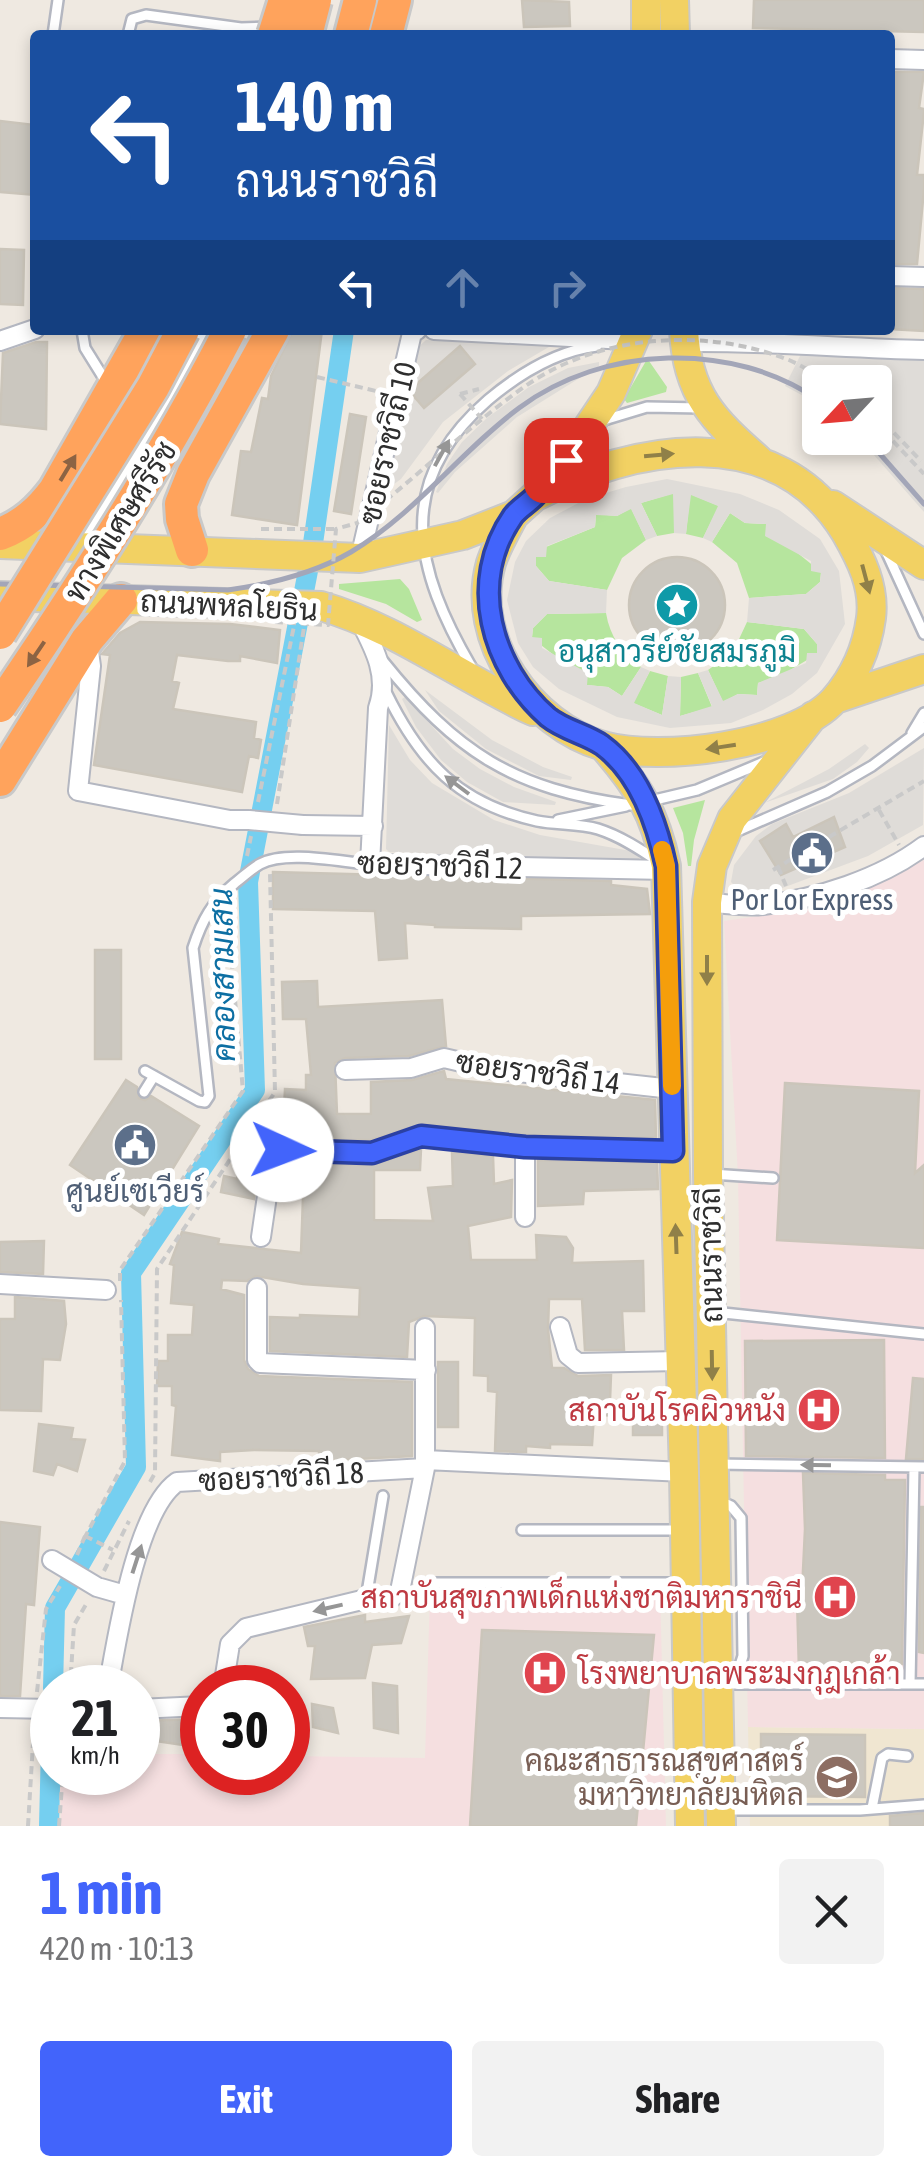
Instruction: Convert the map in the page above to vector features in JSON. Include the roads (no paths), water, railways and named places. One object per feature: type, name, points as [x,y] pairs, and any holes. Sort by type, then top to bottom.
[{"type":"highway","points":[[276,30],[285,0]]},
{"type":"highway","points":[[324,22],[360,0]]},
{"type":"highway","points":[[387,30],[394,0]]},
{"type":"highway","name":"ทางพิเศษศรีรัช","points":[[0,633],[153,387],[180,335]]},
{"type":"highway","name":"ทางพิเศษศรีรัช","points":[[0,706],[87,577],[188,411],[227,335]]},
{"type":"highway","points":[[0,534],[18,528],[44,505],[142,337]]},
{"type":"highway","points":[[192,550],[181,504],[203,456],[270,338]]},
{"type":"highway","points":[[0,780],[87,640],[121,600]]},
{"type":"main road","points":[[646,0],[646,30]]},
{"type":"main road","points":[[674,0],[675,30]]},
{"type":"main road","points":[[634,336],[622,370],[592,425],[524,506],[490,564],[491,626],[506,666],[522,692],[552,720],[603,746],[657,753],[692,751],[736,744],[924,669]]},
{"type":"main road","points":[[684,336],[690,374],[706,408],[760,461],[924,565]]},
{"type":"main road","points":[[524,506],[588,471],[640,457],[710,453],[760,461]]},
{"type":"main road","points":[[818,496],[844,530],[870,586],[871,614],[866,644],[854,672],[824,708]]},
{"type":"main road","name":"ถนนพหลโยธิน","points":[[0,544],[295,555],[333,543],[360,558],[462,535],[524,506]]},
{"type":"main road","name":"ถนนพหลโยธิน","points":[[0,596],[121,600],[358,617],[483,688],[552,720]]},
{"type":"main road","name":"ถนนราชวิถี","points":[[721,1818],[726,1684],[714,1464],[708,902],[712,866],[732,819],[824,708]]},
{"type":"main road","name":"ถนนราชวิถี","points":[[603,746],[658,831],[666,868],[690,1826]]},
{"type":"street","points":[[895,59],[924,60]]},
{"type":"street","points":[[895,276],[924,277]]},
{"type":"street","points":[[0,341],[30,331]]},
{"type":"street","points":[[78,546],[200,335]]},
{"type":"street","name":"ซอยราชวิถี 10","points":[[360,558],[412,335]]},
{"type":"street","name":"ซอยราชวิถี 10","points":[[601,335],[634,336]]},
{"type":"street","points":[[684,336],[838,348],[924,350]]},
{"type":"street","points":[[110,397],[149,426],[203,456]]},
{"type":"street","points":[[358,617],[376,652],[384,690],[378,708],[370,864]]},
{"type":"street","points":[[87,640],[91,666],[78,792],[230,820],[373,826]]},
{"type":"street","points":[[708,902],[759,906],[810,896],[919,854]]},
{"type":"street","name":"ซอยราชวิถี 12","points":[[370,864],[666,868]]},
{"type":"street","name":"ซอยราชวิถี 14","points":[[345,1070],[411,1068],[444,1058],[491,1070],[672,1090]]},
{"type":"street","points":[[261,1237],[272,1155],[278,1150],[372,1153],[421,1136],[525,1147],[673,1151]]},
{"type":"street","points":[[525,1147],[525,1218]]},
{"type":"street","points":[[0,1284],[106,1290]]},
{"type":"street","points":[[256,1288],[260,1363],[426,1370]]},
{"type":"street","points":[[227,1665],[230,1644],[237,1634],[263,1623],[366,1599],[390,1599],[400,1592],[425,1464],[425,1328]]},
{"type":"street","points":[[560,1328],[568,1355],[578,1363],[680,1361]]},
{"type":"street","name":"ซอยราชวิถี 18","points":[[112,1665],[126,1594],[142,1544],[162,1499],[177,1482],[425,1464],[684,1472]]},
{"type":"street","points":[[52,1560],[66,1576],[94,1591],[126,1594]]},
{"type":"street","points":[[0,1708],[30,1707]]},
{"type":"lane","points":[[54,30],[58,0]]},
{"type":"lane","points":[[129,30],[132,19],[146,15],[229,30]]},
{"type":"lane","points":[[257,30],[324,22]]},
{"type":"lane","points":[[83,335],[110,397]]},
{"type":"lane","points":[[483,688],[446,617],[420,528],[426,487],[444,445],[499,390],[536,366],[575,349],[634,336]]},
{"type":"lane","points":[[592,425],[648,408],[706,408]]},
{"type":"lane","points":[[874,531],[898,573],[924,634]]},
{"type":"lane","points":[[376,652],[438,722],[514,776],[550,790],[639,803]]},
{"type":"lane","points":[[384,690],[403,728],[427,761],[462,791],[498,810],[546,822],[596,828],[630,843],[666,868]]},
{"type":"lane","points":[[904,743],[924,713]]},
{"type":"lane","points":[[722,840],[827,792],[924,727]]},
{"type":"lane","points":[[546,822],[696,790],[784,753]]},
{"type":"lane","name":"ซอยราชวิถี 12","points":[[144,1092],[150,1073],[199,1101],[205,1102],[210,1096],[192,948],[206,915],[225,892],[270,860],[370,864]]},
{"type":"lane","points":[[708,1174],[773,1178]]},
{"type":"lane","points":[[711,1312],[924,1334]]},
{"type":"lane","points":[[714,1464],[919,1467],[910,1684]]},
{"type":"lane","points":[[366,1599],[383,1496]]},
{"type":"lane","points":[[522,1530],[685,1530]]},
{"type":"lane","points":[[420,1584],[686,1583]]},
{"type":"lane","points":[[726,1684],[924,1684]]},
{"type":"lane","points":[[872,1808],[882,1758],[888,1754],[907,1756]]},
{"type":"lane","points":[[721,1818],[924,1805]]},
{"type":"waterway","name":"คลองสามเสน","points":[[54,1665],[55,1608],[136,1467],[131,1273],[255,1090],[248,882],[312,550],[343,335]]},
{"type":"waterway","name":"คลองสามเสน","points":[[49,1826],[50,1795]]},
{"type":"railway","points":[[0,584],[228,590],[307,572],[351,552],[396,520],[519,408],[552,387],[628,362],[668,358],[709,360],[748,368],[802,390]]},
{"type":"railway","points":[[881,455],[924,504]]},
{"type":"place","name":"อนุสาวรีย์ชัยสมรภูมิ","points":[[677,605]]},
{"type":"place","name":"Por Lor Express","points":[[812,853]]},
{"type":"place","name":"ศูนย์เซเวียร์","points":[[135,1145]]},
{"type":"place","name":"สถาบันโรคผิวหนัง","points":[[819,1410]]},
{"type":"place","name":"สถาบันสุขภาพเด็กแห่งชาติมหาราชินี","points":[[835,1597]]},
{"type":"place","name":"โรงพยาบาลพระมงกุฎเกล้า","points":[[545,1673]]},
{"type":"place","name":"คณะสาธารณสุขศาสตร์ มหาวิทยาลัยมหิดล","points":[[837,1777]]}]
